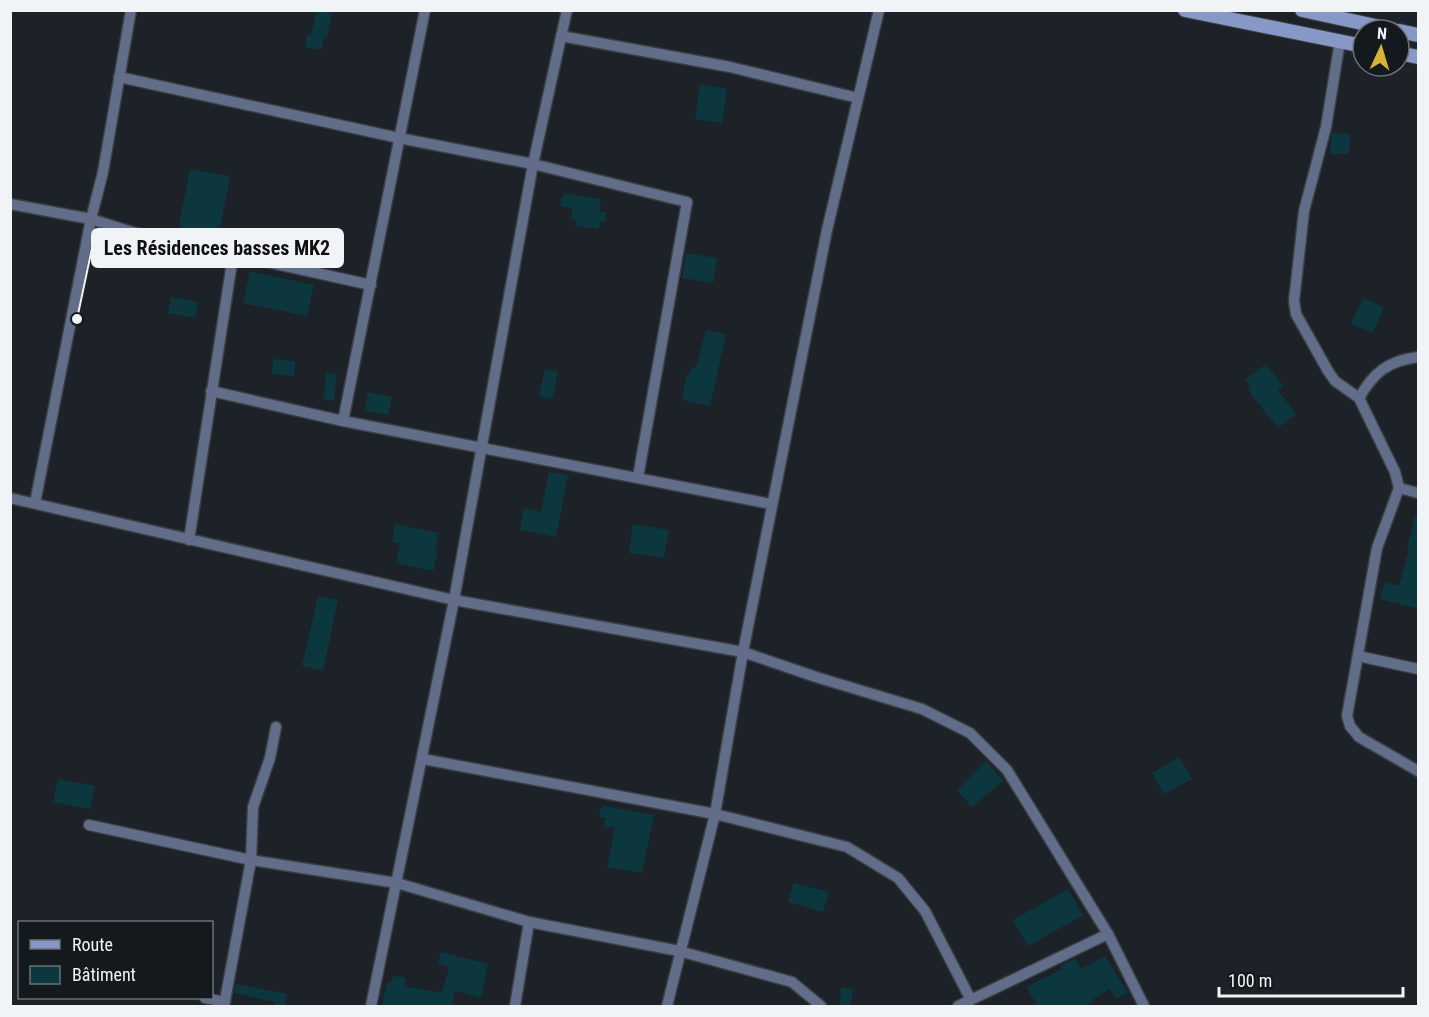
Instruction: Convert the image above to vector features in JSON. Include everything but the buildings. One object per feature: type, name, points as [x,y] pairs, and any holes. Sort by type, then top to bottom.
[{"type":"main road","points":[[1185,10],[1351,43]]},
{"type":"main road","points":[[1302,10],[1351,16]]},
{"type":"street","points":[[34,503],[91,219],[103,172],[131,10]]},
{"type":"street","points":[[343,421],[425,10]]},
{"type":"street","points":[[371,1006],[454,600],[533,164],[567,10]]},
{"type":"street","points":[[667,1006],[715,814],[771,504],[827,230],[879,10]]},
{"type":"street","points":[[561,36],[730,67],[858,98]]},
{"type":"street","points":[[1340,41],[1326,128],[1304,211],[1294,301],[1296,314],[1328,371],[1335,381],[1359,398],[1395,472],[1399,488],[1377,548],[1347,716],[1350,726],[1359,736],[1419,771]]},
{"type":"street","points":[[119,77],[399,138],[533,164],[687,202],[638,477]]},
{"type":"street","points":[[10,204],[91,219],[132,232],[233,256],[371,285]]},
{"type":"street","points":[[189,540],[233,256]]},
{"type":"street","points":[[1359,398],[1369,380],[1384,367],[1418,353]]},
{"type":"street","points":[[211,391],[343,421],[771,504]]},
{"type":"street","points":[[1399,488],[1419,493]]},
{"type":"street","points":[[10,498],[454,600],[743,652],[922,709],[970,733],[1007,770],[1108,934],[1144,1006]]},
{"type":"street","points":[[1358,656],[1419,669]]},
{"type":"street","points":[[208,999],[224,1004],[251,860],[253,807],[270,758],[276,727]]},
{"type":"street","points":[[423,759],[715,814],[847,847],[898,878],[925,911],[971,1000]]},
{"type":"street","points":[[89,825],[251,860],[397,884],[529,921],[679,951],[792,982],[820,1006]]},
{"type":"street","points":[[515,1006],[529,921]]},
{"type":"street","points":[[958,1006],[1108,934]]},
{"type":"place","name":"Les Résidences basses MK2","points":[[77,319]]}]
